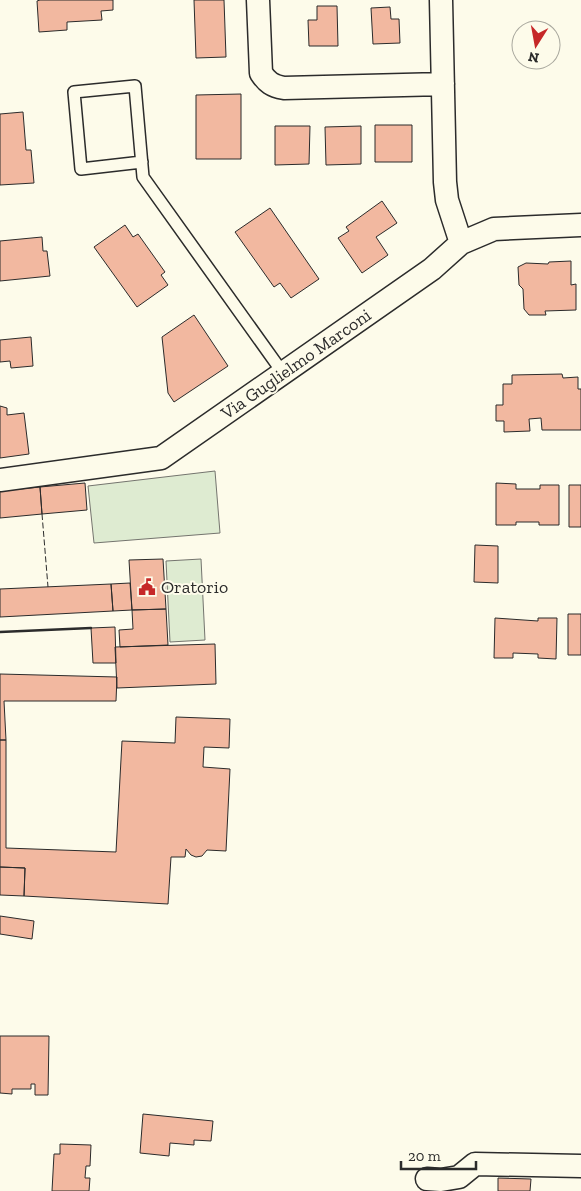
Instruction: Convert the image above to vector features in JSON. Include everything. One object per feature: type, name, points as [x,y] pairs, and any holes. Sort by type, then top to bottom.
[{"type":"street","points":[[258,0],[261,73],[266,81],[274,87],[443,84]]},
{"type":"street","points":[[441,0],[447,200],[461,243]]},
{"type":"street","name":"Via Guglielmo Marconi","points":[[0,480],[162,458],[432,269],[461,243],[494,229],[581,225]]},
{"type":"street","points":[[426,1179],[459,1178],[475,1164],[581,1166]]},
{"type":"lane","points":[[142,162],[81,169],[74,92],[135,86],[142,162],[143,177],[283,373]]},
{"type":"green space","points":[[215,471],[220,533],[94,543],[88,486]]},
{"type":"green space","points":[[201,559],[205,640],[170,642],[166,561]]},
{"type":"building","points":[[113,0],[113,10],[101,11],[102,20],[67,22],[67,30],[39,32],[37,1]]},
{"type":"building","points":[[194,0],[224,0],[226,57],[196,58]]},
{"type":"building","points":[[317,6],[337,6],[338,46],[309,46],[308,20],[317,20]]},
{"type":"building","points":[[390,7],[391,19],[399,19],[400,43],[373,44],[371,8]]},
{"type":"building","points":[[241,94],[241,159],[196,159],[196,95]]},
{"type":"building","points":[[23,112],[26,150],[31,150],[34,183],[0,185],[0,114]]},
{"type":"building","points":[[375,125],[412,125],[412,162],[375,162]]},
{"type":"building","points":[[275,126],[310,126],[309,164],[275,165]]},
{"type":"building","points":[[361,126],[361,164],[326,165],[325,127]]},
{"type":"building","points":[[382,201],[397,223],[376,237],[388,255],[362,273],[338,238],[349,231],[346,227]]},
{"type":"building","points":[[270,208],[319,279],[291,298],[280,283],[274,287],[235,232]]},
{"type":"building","points":[[125,225],[133,237],[138,234],[165,272],[161,275],[168,285],[137,307],[94,247]]},
{"type":"building","points":[[42,237],[43,251],[47,251],[50,276],[0,281],[0,241]]},
{"type":"building","points":[[571,261],[571,285],[576,284],[576,310],[545,311],[546,315],[529,315],[524,309],[523,289],[519,285],[518,267],[526,263],[548,264],[549,262]]},
{"type":"building","points":[[194,315],[228,366],[174,402],[168,393],[162,337]]},
{"type":"building","points":[[31,337],[33,366],[11,368],[10,361],[0,362],[0,340]]},
{"type":"building","points":[[562,374],[563,378],[578,377],[578,389],[581,389],[581,430],[542,430],[541,418],[529,419],[530,431],[504,432],[504,421],[496,421],[496,405],[503,405],[503,384],[512,384],[512,375]]},
{"type":"building","points":[[0,406],[7,408],[7,415],[24,413],[29,454],[0,458]]},
{"type":"building","points":[[85,483],[87,510],[42,514],[40,487]]},
{"type":"building","points":[[496,483],[516,484],[516,489],[540,489],[540,485],[559,485],[559,525],[539,525],[539,522],[516,522],[516,525],[496,525]]},
{"type":"building","points":[[569,485],[581,485],[581,527],[569,527]]},
{"type":"building","points":[[40,487],[42,514],[0,518],[0,491]]},
{"type":"building","points":[[475,545],[498,546],[498,583],[474,582]]},
{"type":"building","points":[[163,559],[166,609],[132,610],[129,560]]},
{"type":"building","points":[[130,583],[132,610],[113,611],[111,584]]},
{"type":"building","points":[[111,584],[113,611],[0,617],[0,589]]},
{"type":"building","points":[[166,609],[168,645],[120,647],[119,630],[133,629],[132,610]]},
{"type":"building","points":[[568,614],[581,614],[581,655],[568,655]]},
{"type":"building","points":[[495,618],[538,621],[538,618],[557,618],[556,659],[538,658],[538,654],[513,653],[513,658],[494,658]]},
{"type":"building","points":[[115,627],[116,663],[93,663],[91,628]]},
{"type":"building","points":[[215,644],[216,684],[117,688],[115,647]]},
{"type":"building","points":[[0,674],[117,677],[116,701],[4,701],[6,740],[0,740]]},
{"type":"building","points":[[176,717],[230,719],[229,748],[204,747],[203,767],[230,769],[226,851],[207,850],[202,856],[196,857],[191,855],[186,849],[185,857],[171,857],[168,904],[24,896],[25,868],[0,867],[0,740],[6,740],[6,848],[116,852],[122,741],[175,743]]},
{"type":"building","points":[[0,867],[25,868],[24,896],[0,895]]},
{"type":"building","points":[[0,916],[34,921],[32,939],[0,934]]},
{"type":"building","points":[[0,1036],[49,1036],[48,1095],[35,1095],[35,1084],[31,1084],[31,1089],[12,1089],[12,1094],[0,1093]]},
{"type":"building","points":[[143,1114],[213,1121],[211,1141],[194,1140],[194,1145],[170,1143],[169,1156],[140,1153]]},
{"type":"building","points":[[60,1144],[91,1145],[90,1166],[86,1166],[85,1178],[90,1178],[89,1191],[52,1191],[54,1154],[60,1154]]},
{"type":"building","points":[[498,1178],[531,1179],[530,1191],[498,1191]]},
{"type":"fence","points":[[42,514],[48,587]]},
{"type":"wall","points":[[0,632],[91,628]]},
{"type":"place","name":"Oratorio","points":[[147,587]]}]
